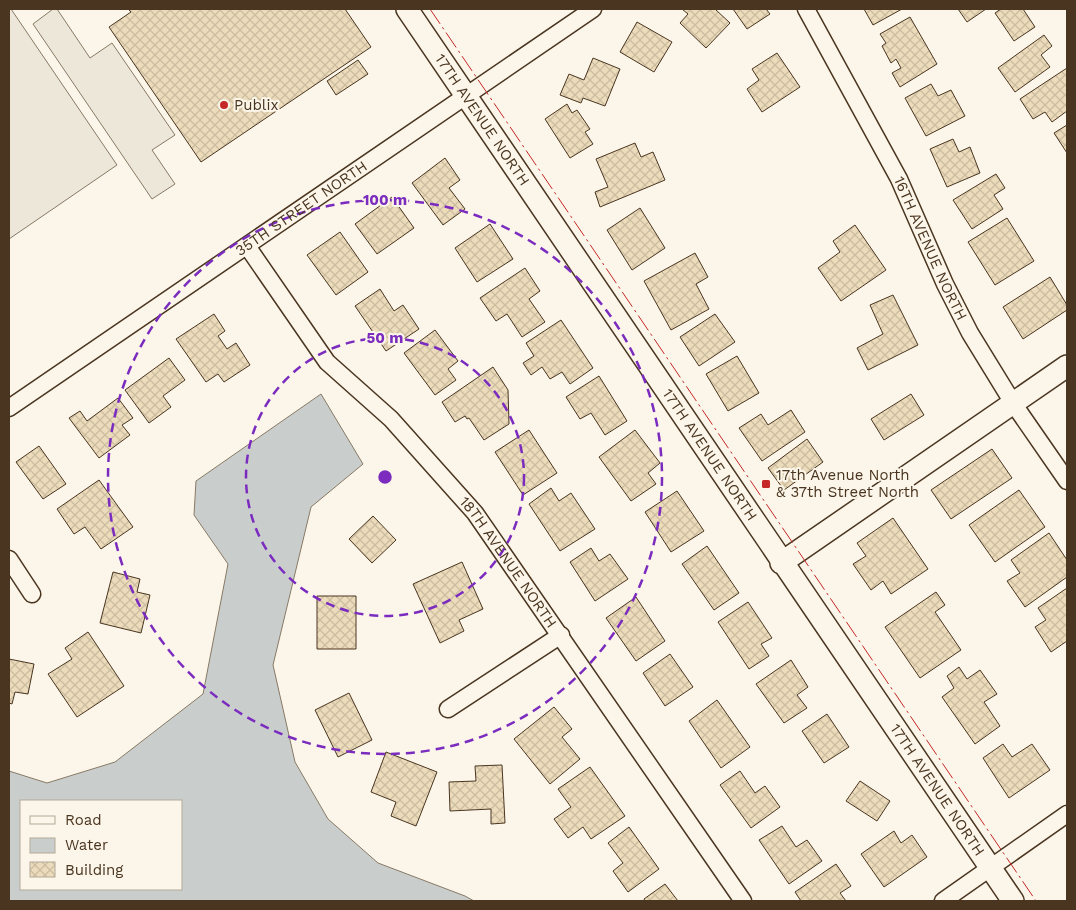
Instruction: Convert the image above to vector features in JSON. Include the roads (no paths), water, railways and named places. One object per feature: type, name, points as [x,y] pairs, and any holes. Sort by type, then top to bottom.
[{"type":"street","name":"17TH AVENUE NORTH","points":[[406,9],[781,563],[1013,901]]},
{"type":"street","name":"35TH STREET NORTH","points":[[9,408],[593,9]]},
{"type":"street","name":"16TH AVENUE NORTH","points":[[806,9],[863,110],[899,179],[945,284],[970,333],[1013,403],[1067,481]]},
{"type":"street","name":"18TH AVENUE NORTH","points":[[247,246],[327,362],[391,419],[475,513],[743,901]]},
{"type":"street","points":[[781,563],[1067,366]]},
{"type":"street","points":[[9,559],[32,594]]},
{"type":"street","points":[[448,708],[561,635]]},
{"type":"street","points":[[943,901],[1067,814]]},
{"type":"water","points":[[321,394],[363,464],[311,507],[273,665],[295,762],[328,819],[378,863],[474,901],[9,901],[9,771],[47,783],[115,762],[203,694],[228,564],[194,515],[196,481]]},
{"type":"place","name":"Publix","points":[[224,105]]},
{"type":"place","name":"17th Avenue North & 37th Street North","points":[[766,484]]}]
